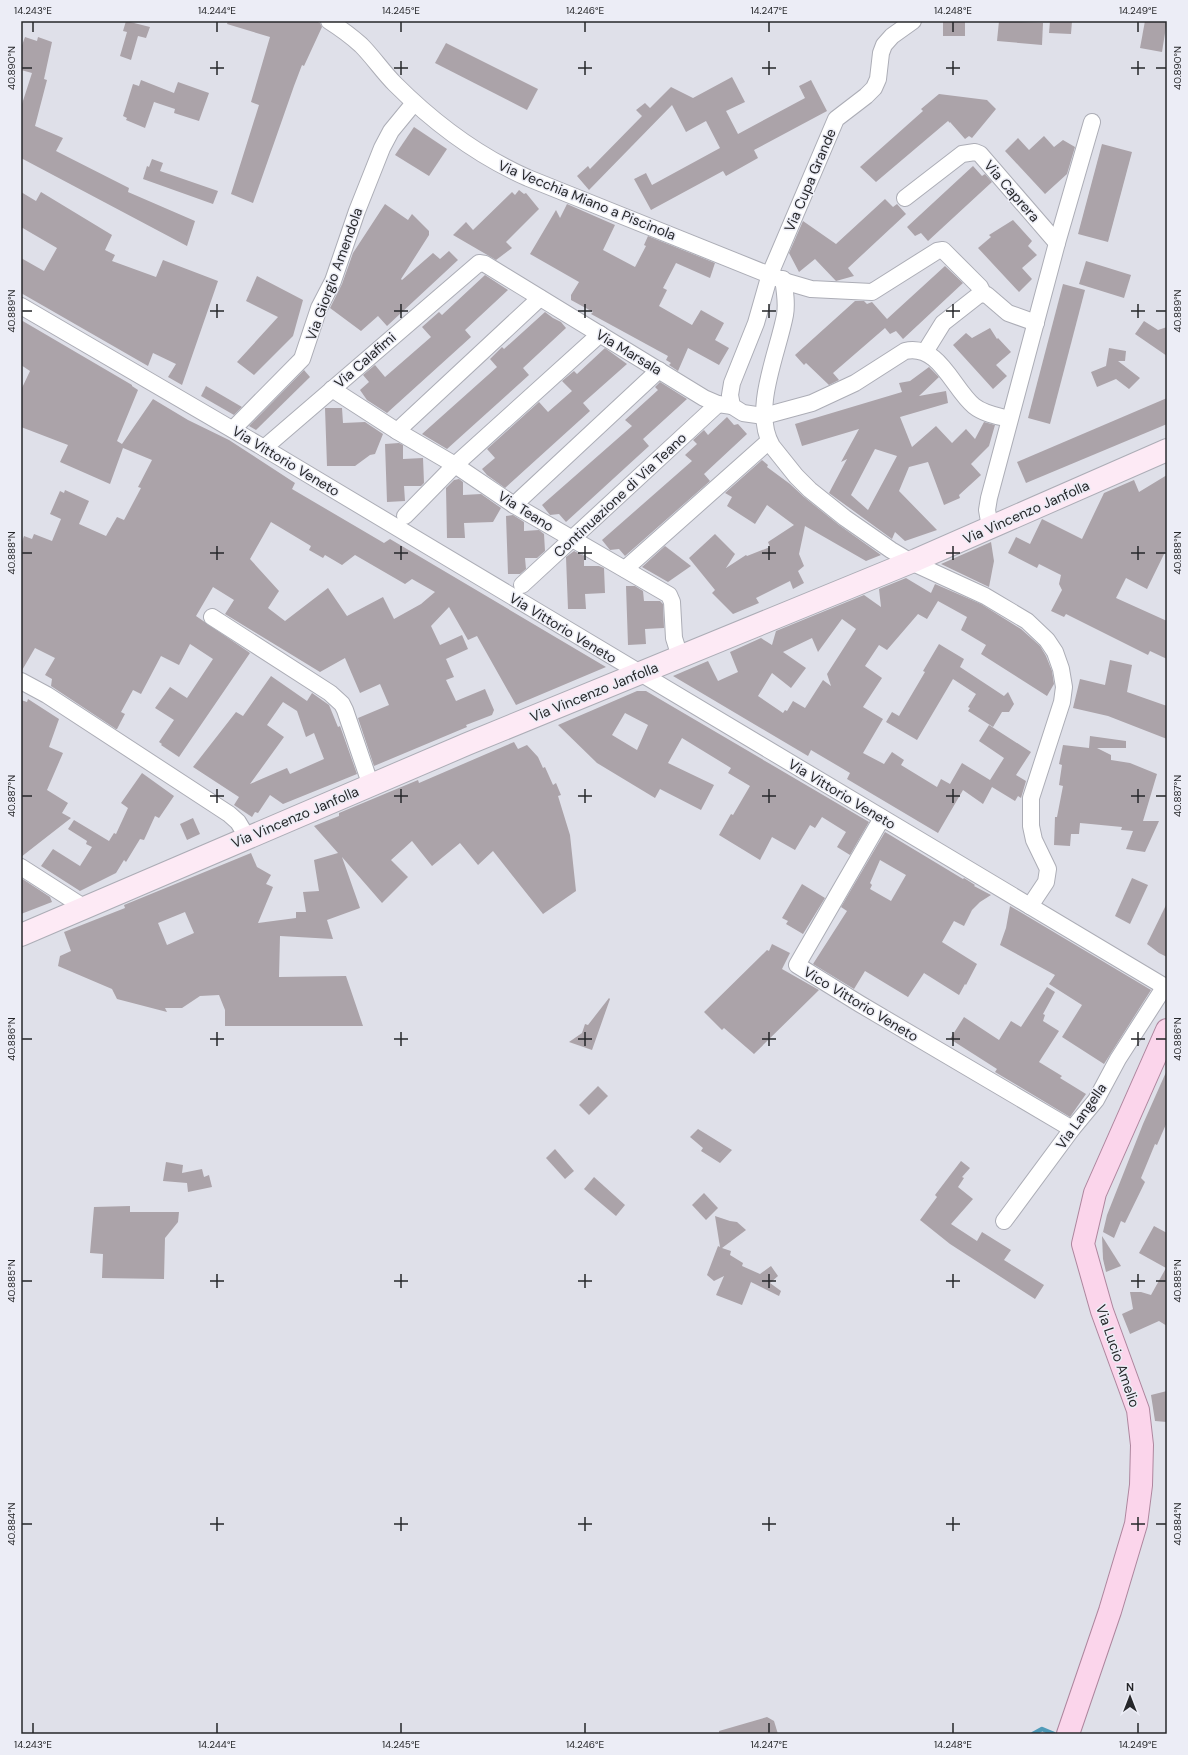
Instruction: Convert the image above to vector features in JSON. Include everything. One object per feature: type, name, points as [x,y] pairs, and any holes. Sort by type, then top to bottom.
[{"type":"main road","name":"Via Vincenzo Janfolla","points":[[21,935],[467,744],[641,674],[911,562],[1167,450]]},
{"type":"main road","name":"Via Lucio Amelio","points":[[1068,1734],[1110,1611],[1136,1524],[1141,1485],[1142,1445],[1138,1410],[1102,1311],[1083,1244],[1095,1193],[1167,1030]]},
{"type":"street","name":"Via Vecchia Miano a Piscinola","points":[[329,21],[360,44],[394,83],[414,103],[481,154],[508,170],[802,287],[810,289],[875,291],[937,251],[943,250],[980,287],[983,294]]},
{"type":"street","name":"Via Cupa Grande","points":[[776,276],[836,119],[874,88],[878,79],[881,53],[884,44],[892,36],[913,21]]},
{"type":"street","name":"Via Giorgio Amendola","points":[[232,429],[302,359],[319,308],[333,281],[355,217],[382,148],[391,131],[414,103]]},
{"type":"street","points":[[990,527],[988,510],[989,498],[1057,242],[1092,122]]},
{"type":"street","name":"Via Caprera","points":[[905,198],[962,154],[975,152],[980,154],[1057,242]]},
{"type":"street","name":"Via Calafimi","points":[[264,448],[475,266],[479,263],[487,265]]},
{"type":"street","name":"Via Marsala","points":[[487,265],[704,398],[725,405]]},
{"type":"street","points":[[776,276],[732,382],[730,395],[725,405],[764,420],[826,398],[905,351],[912,350],[925,352],[936,360],[976,407],[1009,419]]},
{"type":"street","points":[[776,276],[786,295],[785,314],[768,386],[764,420],[769,441],[796,476],[824,502],[911,562],[955,582],[1027,621],[1047,640],[1055,652],[1061,669],[1064,686],[1062,702],[1031,798],[1031,826],[1034,840],[1048,870],[1046,882],[1030,906]]},
{"type":"street","points":[[925,352],[943,323],[977,296],[983,294],[1008,313],[1036,323]]},
{"type":"street","points":[[397,431],[540,298]]},
{"type":"street","name":"Via Vittorio Veneto","points":[[21,306],[264,448],[1166,987]]},
{"type":"street","points":[[405,516],[455,464],[600,334]]},
{"type":"street","points":[[514,505],[659,370]]},
{"type":"street","name":"Via Teano","points":[[332,389],[397,431],[455,464],[514,505],[671,597],[674,638],[680,657]]},
{"type":"street","name":"Continuazione di Via Teano","points":[[522,585],[572,539],[725,405]]},
{"type":"street","points":[[625,569],[769,441]]},
{"type":"street","points":[[212,617],[336,698],[345,710],[371,786]]},
{"type":"street","points":[[21,681],[47,695],[229,814],[238,822],[247,837]]},
{"type":"street","name":"Vico Vittorio Veneto","points":[[882,818],[797,965],[860,1004],[1072,1129]]},
{"type":"street","points":[[21,867],[85,908]]},
{"type":"street","name":"Via Langella","points":[[1004,1221],[1072,1129],[1096,1100],[1118,1059],[1166,987]]},
{"type":"building","points":[[126,21],[150,27],[146,38],[138,36],[131,60],[120,56],[127,32],[123,31]]},
{"type":"building","points":[[228,21],[316,21],[320,23],[322,27],[304,66],[302,65],[253,203],[231,194],[259,105],[251,102],[270,37],[227,24]]},
{"type":"building","points":[[943,21],[965,21],[965,36],[943,36]]},
{"type":"building","points":[[999,21],[1043,23],[1042,45],[997,41]]},
{"type":"building","points":[[1050,21],[1072,21],[1071,34],[1049,33]]},
{"type":"building","points":[[1145,21],[1167,21],[1162,52],[1140,48]]},
{"type":"building","points":[[25,37],[37,41],[38,37],[52,42],[44,79],[47,80],[35,126],[63,138],[56,151],[129,188],[128,192],[195,221],[187,246],[21,158],[21,107],[32,73],[21,70],[21,48]]},
{"type":"building","points":[[446,43],[538,89],[527,110],[435,63]]},
{"type":"building","points":[[732,77],[745,102],[726,111],[738,134],[805,98],[799,86],[811,80],[827,111],[754,150],[758,158],[726,176],[723,171],[651,210],[634,179],[646,173],[652,185],[720,148],[706,121],[686,132],[672,105],[589,190],[577,176],[588,166],[590,169],[642,116],[636,110],[645,103],[650,108],[671,87],[693,98]]},
{"type":"building","points":[[141,80],[174,93],[178,82],[209,93],[199,121],[174,113],[175,109],[154,102],[145,128],[126,120],[127,118],[123,116],[133,84],[139,86]]},
{"type":"building","points":[[939,94],[987,100],[996,109],[972,138],[969,136],[965,139],[948,121],[876,182],[860,167],[923,111],[921,109]]},
{"type":"building","points":[[414,127],[447,149],[429,176],[395,155]]},
{"type":"building","points":[[1044,136],[1054,147],[1063,140],[1075,147],[1067,174],[1045,194],[1005,151],[1018,138],[1029,150]]},
{"type":"building","points":[[1102,144],[1132,152],[1108,242],[1078,234]]},
{"type":"building","points":[[152,159],[163,163],[160,171],[218,191],[213,204],[143,179],[147,166],[149,167]]},
{"type":"building","points":[[973,166],[982,176],[985,174],[992,182],[928,241],[921,233],[915,236],[907,227]]},
{"type":"building","points":[[519,190],[524,194],[526,193],[539,209],[506,242],[512,248],[496,260],[453,235],[466,222],[473,230],[512,192],[515,195]]},
{"type":"building","points":[[21,192],[36,201],[41,192],[112,235],[105,250],[115,255],[112,261],[156,277],[163,260],[218,281],[182,385],[168,377],[176,364],[153,353],[148,366],[21,293],[21,258],[44,271],[57,248],[21,227]]},
{"type":"building","points":[[885,199],[893,207],[897,204],[906,214],[848,268],[854,276],[836,281],[815,259],[799,272],[789,253],[803,221],[836,244]]},
{"type":"building","points":[[385,204],[408,220],[412,214],[429,231],[429,235],[401,279],[402,280],[433,253],[440,259],[449,251],[458,260],[387,326],[378,316],[361,331],[330,308],[342,284],[353,253]]},
{"type":"building","points":[[567,204],[615,225],[603,250],[635,267],[646,246],[644,245],[648,236],[715,263],[710,278],[676,263],[663,288],[667,290],[659,306],[692,325],[701,310],[724,323],[715,340],[729,348],[719,365],[688,348],[678,371],[669,365],[671,363],[666,360],[668,356],[591,314],[593,312],[571,300],[571,295],[579,282],[530,254],[556,210],[560,218]]},
{"type":"building","points":[[1013,220],[1032,241],[1028,246],[1037,255],[1022,268],[1032,279],[1019,292],[978,248],[991,237],[989,235]]},
{"type":"building","points":[[1086,261],[1131,275],[1124,298],[1079,284]]},
{"type":"building","points":[[945,266],[963,283],[903,339],[896,331],[890,334],[885,328],[833,373],[839,380],[829,385],[806,363],[804,365],[795,355],[855,301],[864,301],[867,304],[872,302],[887,319]]},
{"type":"building","points":[[485,275],[508,290],[465,330],[471,337],[387,413],[367,400],[360,390],[369,382],[363,375],[375,365],[385,377],[431,337],[422,327],[439,312],[442,315]]},
{"type":"building","points":[[257,276],[303,300],[293,336],[254,375],[237,362],[278,317],[246,301]]},
{"type":"building","points":[[1063,284],[1085,290],[1050,424],[1028,418]]},
{"type":"building","points":[[545,312],[561,322],[566,328],[523,368],[529,375],[447,449],[422,434],[497,367],[490,359],[502,347],[504,349]]},
{"type":"building","points":[[21,320],[132,385],[138,390],[117,441],[122,444],[153,399],[188,420],[229,440],[295,483],[292,489],[384,543],[390,539],[606,667],[516,705],[477,636],[468,640],[449,607],[431,626],[440,645],[462,635],[468,649],[446,659],[454,677],[446,680],[456,701],[485,689],[494,710],[492,715],[374,766],[358,718],[389,705],[380,684],[360,693],[345,658],[320,672],[225,614],[234,600],[213,587],[196,616],[250,653],[179,757],[159,742],[174,720],[155,708],[170,687],[187,698],[213,659],[190,644],[179,665],[161,656],[141,694],[133,690],[121,712],[125,714],[116,729],[51,686],[52,679],[45,675],[55,658],[35,648],[21,672],[21,544],[24,536],[32,539],[34,534],[52,541],[61,519],[50,514],[60,491],[64,493],[65,490],[89,501],[79,524],[106,536],[117,517],[124,520],[141,488],[138,487],[152,460],[123,448],[110,484],[60,462],[68,445],[21,427],[21,390],[30,371],[21,365]],"holes":[[[271,522],[311,546],[309,550],[323,558],[325,555],[342,565],[355,555],[405,584],[412,579],[435,592],[421,604],[394,619],[383,597],[347,616],[328,588],[285,621],[268,608],[279,591],[250,559]]]},
{"type":"building","points":[[1144,321],[1158,330],[1167,327],[1167,356],[1135,334]]},
{"type":"building","points":[[990,328],[997,339],[998,338],[1011,352],[996,365],[1007,376],[993,389],[953,345],[966,333],[972,338]]},
{"type":"building","points":[[605,348],[627,364],[583,403],[590,411],[505,488],[487,475],[482,469],[495,458],[487,449],[539,402],[548,412],[572,391],[562,381],[574,371],[577,374]]},
{"type":"building","points":[[1109,348],[1126,351],[1125,361],[1118,361],[1140,378],[1129,389],[1116,379],[1097,387],[1091,372],[1106,366]]},
{"type":"building","points":[[929,367],[939,377],[919,396],[946,391],[948,403],[900,417],[912,447],[936,426],[952,443],[966,429],[975,439],[984,422],[995,425],[989,446],[971,464],[981,475],[959,495],[960,498],[944,505],[928,462],[909,467],[899,491],[937,530],[905,541],[895,532],[892,539],[829,493],[847,459],[841,462],[859,429],[802,446],[795,424],[902,392],[899,383],[910,381]],"holes":[[[875,449],[897,456],[868,510],[851,495]]]},
{"type":"building","points":[[304,370],[310,377],[256,430],[249,426]]},
{"type":"building","points":[[660,382],[687,399],[643,439],[649,446],[566,522],[559,514],[550,515],[542,505],[632,426],[625,420],[658,390],[655,387]]},
{"type":"building","points":[[206,386],[242,407],[234,415],[201,396]]},
{"type":"building","points":[[1167,398],[1167,424],[1026,483],[1017,462]]},
{"type":"building","points":[[325,408],[342,408],[343,423],[365,422],[383,434],[375,454],[370,455],[355,466],[327,466]]},
{"type":"building","points":[[727,417],[734,425],[738,424],[747,434],[704,474],[710,481],[625,556],[619,549],[610,550],[602,540],[692,461],[685,455],[697,444],[693,440],[704,430],[708,435]]},
{"type":"building","points":[[399,443],[403,445],[403,459],[423,458],[424,483],[421,486],[404,486],[405,501],[387,502],[385,444]]},
{"type":"building","points":[[762,460],[768,465],[767,467],[839,525],[881,555],[866,561],[805,526],[799,554],[804,566],[798,571],[804,583],[793,589],[790,581],[756,598],[759,603],[733,614],[712,593],[715,590],[689,558],[715,534],[735,554],[726,568],[746,555],[747,556],[770,547],[768,542],[794,525],[767,505],[755,524],[727,506],[732,497],[725,493]]},
{"type":"building","points":[[1167,475],[1167,548],[1147,589],[1126,578],[1116,598],[1167,621],[1167,659],[1150,651],[1148,655],[1066,614],[1064,617],[1051,611],[1062,590],[1059,584],[1061,575],[1039,564],[1037,568],[1008,553],[1016,537],[1030,544],[1042,519],[1082,539],[1104,493],[1134,480],[1139,492]]},
{"type":"building","points":[[459,479],[463,482],[463,495],[481,494],[501,508],[493,522],[464,523],[465,538],[447,538],[446,488],[454,480]]},
{"type":"building","points":[[513,515],[524,522],[524,531],[539,530],[544,534],[545,551],[537,558],[525,558],[526,569],[520,574],[508,574],[506,516]]},
{"type":"building","points":[[991,542],[994,561],[989,587],[941,564]]},
{"type":"building","points":[[665,546],[691,566],[668,582],[642,567]]},
{"type":"building","points":[[574,551],[584,556],[584,566],[599,566],[604,568],[605,593],[585,594],[586,609],[568,609],[566,557]]},
{"type":"building","points":[[906,578],[931,593],[935,584],[981,604],[1021,629],[1040,646],[1052,671],[1054,684],[1047,696],[981,654],[986,645],[961,630],[967,617],[938,601],[927,619],[918,614],[887,650],[879,645],[865,666],[882,678],[863,707],[883,719],[863,753],[884,764],[892,752],[904,760],[901,765],[937,787],[941,779],[950,784],[962,763],[990,780],[1004,758],[979,741],[989,725],[1031,752],[1016,775],[1026,781],[1021,798],[1018,796],[1015,801],[992,787],[983,804],[963,790],[938,833],[847,779],[850,773],[811,750],[808,756],[673,676],[708,661],[718,681],[738,672],[730,652],[761,638],[772,645],[776,631],[864,595],[881,607],[879,589]],"holes":[[[842,619],[856,629],[827,674],[831,686],[823,680],[805,708],[793,701],[787,711],[785,710],[783,713],[758,696],[772,673],[791,688],[806,668],[783,652],[812,638],[818,652]]]},
{"type":"building","points":[[626,586],[635,586],[643,591],[644,601],[660,601],[663,604],[664,628],[645,629],[646,644],[628,645]]},
{"type":"building","points":[[939,644],[964,659],[960,667],[1004,696],[1008,692],[1014,704],[1009,712],[1002,712],[993,727],[968,711],[970,708],[968,707],[976,694],[953,679],[917,740],[886,722],[892,712],[899,716],[925,672],[923,671]]},
{"type":"building","points":[[1110,660],[1132,665],[1127,692],[1167,706],[1167,739],[1108,716],[1073,708],[1080,679],[1105,685]]},
{"type":"building","points":[[271,676],[307,701],[312,693],[329,705],[338,727],[340,726],[357,774],[283,804],[270,795],[258,813],[255,812],[252,817],[234,805],[239,797],[193,767],[236,712],[243,716]],"holes":[[[283,702],[297,711],[306,737],[314,733],[324,759],[290,774],[287,768],[250,784],[284,737],[267,725]]]},
{"type":"building","points":[[637,691],[646,691],[869,822],[850,855],[837,847],[846,832],[822,817],[815,828],[810,825],[795,850],[772,837],[760,860],[719,835],[750,786],[728,773],[731,768],[682,738],[668,763],[714,785],[701,810],[660,789],[655,798],[597,763],[558,725]],"holes":[[[625,713],[648,725],[637,750],[612,735]]]},
{"type":"building","points":[[28,699],[59,719],[49,747],[63,753],[47,790],[68,803],[62,813],[71,818],[21,857],[21,700],[27,702]]},
{"type":"building","points":[[1090,736],[1126,741],[1126,748],[1097,748],[1111,755],[1111,760],[1130,763],[1157,774],[1143,821],[1159,821],[1145,852],[1126,849],[1133,831],[1121,830],[1122,827],[1080,823],[1079,834],[1071,834],[1070,846],[1054,845],[1055,817],[1057,817],[1063,786],[1059,785],[1062,765],[1059,764],[1063,745],[1089,748]]},
{"type":"building","points":[[514,742],[518,749],[527,745],[538,757],[543,768],[545,767],[553,785],[556,783],[561,795],[558,796],[570,835],[576,891],[543,914],[493,851],[478,865],[460,843],[432,866],[412,841],[391,860],[408,877],[382,903],[342,857],[360,908],[327,920],[333,939],[280,936],[279,977],[346,976],[363,1026],[225,1026],[225,1010],[219,995],[200,996],[182,1008],[165,1008],[167,1012],[117,999],[112,989],[58,966],[60,956],[71,951],[64,932],[125,908],[124,905],[251,853],[257,867],[271,875],[266,884],[273,887],[258,923],[296,918],[296,912],[306,912],[303,892],[319,891],[314,860],[338,853],[314,826],[339,816],[339,813],[418,780],[419,783]],"holes":[[[185,912],[194,933],[167,945],[158,923]]]},
{"type":"building","points":[[142,773],[174,796],[159,818],[155,816],[144,840],[140,839],[126,862],[124,860],[116,873],[80,891],[41,866],[53,849],[80,866],[92,847],[86,844],[87,841],[68,829],[74,820],[109,841],[114,833],[116,834],[128,808],[121,803]]},
{"type":"building","points":[[193,818],[200,834],[187,840],[180,824]]},
{"type":"building","points":[[885,832],[991,895],[980,902],[972,910],[964,926],[954,921],[942,942],[977,964],[959,995],[924,973],[908,997],[865,971],[854,989],[813,964],[847,911],[841,907]],"holes":[[[880,860],[906,875],[891,901],[870,889],[872,885],[870,883]]]},
{"type":"building","points":[[21,878],[50,897],[52,902],[21,914]]},
{"type":"building","points":[[1132,878],[1148,885],[1130,924],[1115,916]]},
{"type":"building","points":[[802,884],[825,898],[803,934],[786,924],[788,921],[782,918]]},
{"type":"building","points":[[1167,903],[1167,957],[1147,944]]},
{"type":"building","points":[[1010,906],[1151,990],[1104,1064],[1062,1037],[1082,1005],[1049,984],[1055,975],[1000,945],[1006,928]]},
{"type":"building","points":[[772,944],[790,953],[782,969],[819,990],[754,1054],[724,1028],[722,1030],[704,1012],[767,950],[769,951]]},
{"type":"building","points":[[1047,987],[1055,992],[1043,1014],[1045,1015],[1043,1021],[1059,1031],[1039,1062],[1062,1076],[1060,1078],[1086,1094],[1070,1117],[995,1072],[997,1069],[950,1039],[964,1017],[999,1040],[1011,1021],[1021,1027]]},
{"type":"building","points":[[609,998],[610,999],[592,1050],[569,1042],[582,1033],[585,1024],[588,1025]]},
{"type":"building","points":[[1167,1070],[1167,1122],[1157,1145],[1155,1144],[1141,1178],[1145,1182],[1125,1223],[1121,1221],[1114,1238],[1103,1232],[1107,1215],[1143,1124]]},
{"type":"building","points":[[598,1086],[608,1096],[589,1115],[579,1105]]},
{"type":"building","points":[[698,1129],[732,1150],[720,1163],[701,1151],[703,1148],[690,1137]]},
{"type":"building","points":[[555,1149],[574,1171],[565,1179],[546,1158]]},
{"type":"building","points":[[961,1161],[970,1168],[962,1177],[964,1178],[958,1187],[973,1199],[951,1224],[977,1241],[982,1232],[1011,1250],[1004,1260],[1044,1285],[1035,1299],[950,1244],[920,1220],[937,1197],[935,1195]]},
{"type":"building","points":[[166,1162],[183,1165],[182,1173],[202,1169],[204,1177],[209,1175],[212,1187],[188,1192],[187,1183],[163,1181]]},
{"type":"building","points":[[594,1177],[625,1205],[616,1216],[584,1189]]},
{"type":"building","points":[[704,1193],[718,1208],[706,1220],[692,1205]]},
{"type":"building","points":[[130,1206],[130,1212],[179,1212],[178,1222],[165,1238],[164,1279],[102,1278],[103,1254],[90,1253],[94,1207]]},
{"type":"building","points":[[715,1216],[737,1222],[746,1230],[722,1248],[731,1251],[730,1255],[743,1263],[742,1266],[760,1274],[771,1266],[778,1276],[770,1283],[781,1291],[779,1296],[751,1282],[742,1305],[716,1295],[724,1276],[714,1281],[707,1275],[718,1246],[720,1247]]},
{"type":"building","points":[[1154,1226],[1167,1233],[1167,1326],[1159,1321],[1130,1334],[1122,1314],[1133,1309],[1130,1292],[1141,1292],[1151,1295],[1166,1268],[1139,1253]]},
{"type":"building","points":[[1102,1236],[1121,1266],[1106,1272],[1103,1259]]},
{"type":"building","points":[[1167,1391],[1167,1422],[1155,1421],[1151,1395]]},
{"type":"building","points":[[767,1717],[774,1721],[778,1734],[719,1734],[719,1731]]},
{"type":"waterway","points":[[1033,1734],[1042,1729],[1054,1734]]}]
